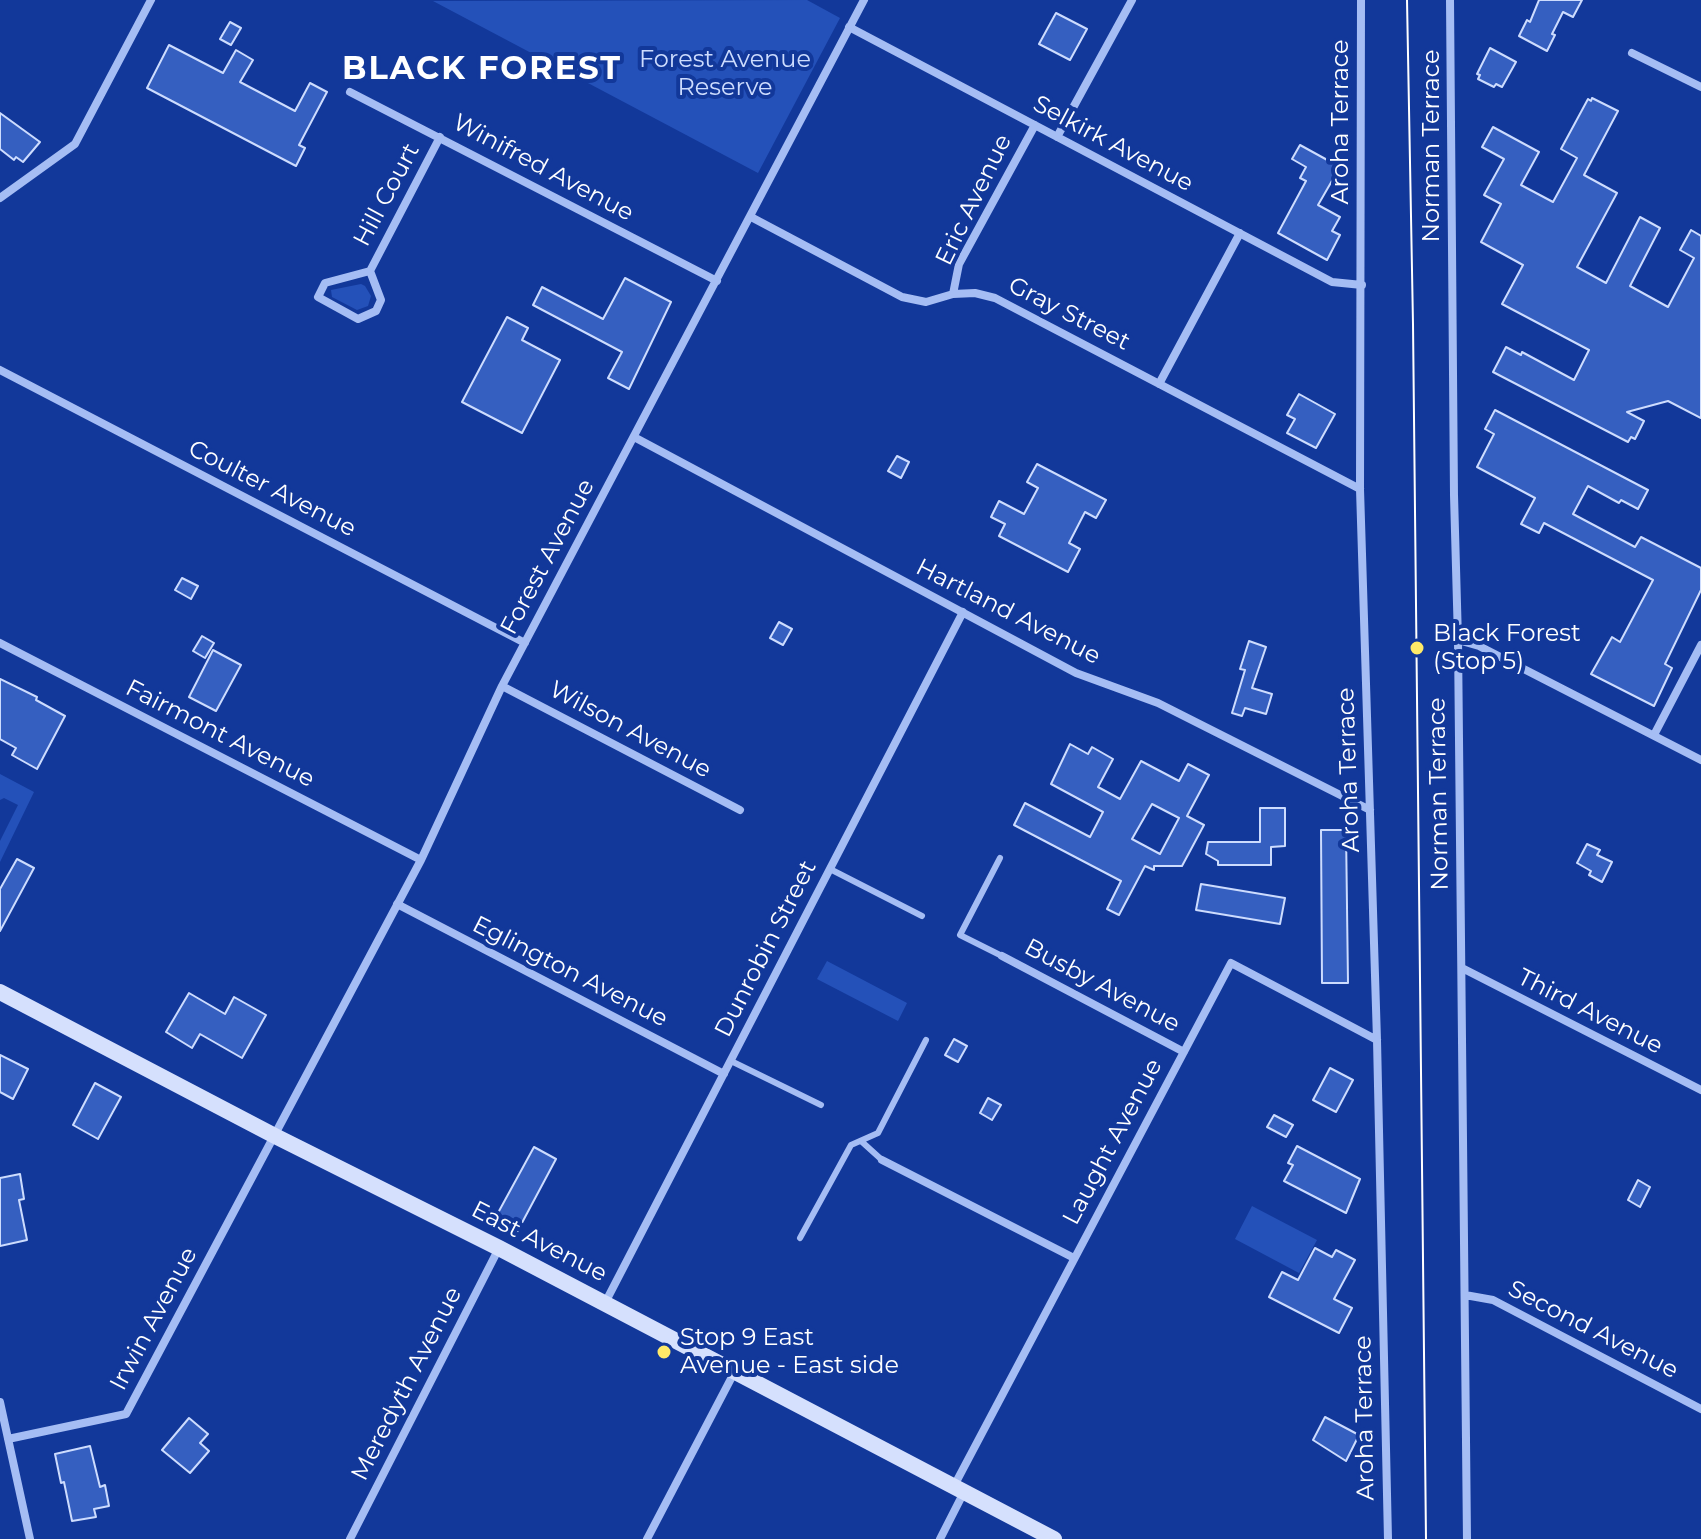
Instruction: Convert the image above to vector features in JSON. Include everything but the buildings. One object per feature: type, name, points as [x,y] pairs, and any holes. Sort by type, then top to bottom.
[{"type":"street","points":[[0,198],[75,144],[151,0]]},
{"type":"street","name":"Forest Avenue","points":[[275,1136],[421,860],[502,686],[864,0]]},
{"type":"street","points":[[1057,137],[1132,0]]},
{"type":"street","name":"Aroha Terrace","points":[[1361,0],[1360,489],[1388,1539]]},
{"type":"street","name":"Norman Terrace","points":[[1450,0],[1467,1539]]},
{"type":"street","name":"Selkirk Avenue","points":[[849,27],[1332,282],[1362,285]]},
{"type":"street","points":[[1632,53],[1701,87]]},
{"type":"street","name":"Winifred Avenue","points":[[350,92],[717,281]]},
{"type":"street","name":"Eric Avenue","points":[[953,294],[959,264],[1035,125]]},
{"type":"street","name":"Hill Court","points":[[370,271],[381,300],[376,311],[358,319],[318,297],[325,283],[370,271],[440,137]]},
{"type":"street","name":"Gray Street","points":[[751,217],[902,297],[926,302],[953,294],[975,293],[995,298],[1360,489]]},
{"type":"street","points":[[1159,384],[1240,233]]},
{"type":"street","name":"Coulter Avenue","points":[[0,370],[525,643]]},
{"type":"street","name":"Hartland Avenue","points":[[634,437],[1076,673],[1158,703],[1370,810]]},
{"type":"street","name":"Dunrobin Street","points":[[605,1303],[963,612]]},
{"type":"street","points":[[1458,640],[1479,646],[1701,760]]},
{"type":"street","name":"Fairmont Avenue","points":[[0,643],[421,860]]},
{"type":"street","points":[[1654,735],[1701,645]]},
{"type":"street","name":"Wilson Avenue","points":[[502,686],[740,810]]},
{"type":"street","name":"Eglington Avenue","points":[[397,904],[724,1074]]},
{"type":"street","name":"Busby Avenue","points":[[1002,956],[1184,1052]]},
{"type":"street","name":"Laught Avenue","points":[[940,1539],[959,1489],[1074,1258],[1231,963],[1377,1040]]},
{"type":"street","name":"Third Avenue","points":[[1462,968],[1701,1090]]},
{"type":"street","name":"East Avenue","points":[[0,992],[605,1303],[1054,1539]]},
{"type":"street","name":"Irwin Avenue","points":[[8,1439],[126,1414],[275,1136]]},
{"type":"street","points":[[882,1160],[1074,1258]]},
{"type":"street","name":"Meredyth Avenue","points":[[350,1539],[499,1248]]},
{"type":"street","name":"Second Avenue","points":[[1465,1295],[1493,1300],[1701,1409]]},
{"type":"street","points":[[647,1539],[735,1371]]},
{"type":"street","points":[[0,1402],[30,1539]]},
{"type":"lane","points":[[1000,858],[960,935],[1002,956]]},
{"type":"lane","points":[[830,869],[922,916]]},
{"type":"lane","points":[[800,1238],[851,1145],[878,1133],[926,1040]]},
{"type":"lane","points":[[731,1061],[821,1105]]},
{"type":"lane","points":[[861,1141],[882,1160]]},
{"type":"green space","name":"Forest Avenue Reserve","points":[[807,0],[840,18],[758,173],[433,1]]},
{"type":"green space","points":[[361,284],[371,296],[368,306],[357,310],[332,297],[331,290]]},
{"type":"green space","points":[[0,774],[34,792],[0,862],[0,841],[18,805],[4,798],[0,800]]},
{"type":"green space","points":[[827,961],[907,1003],[898,1021],[817,979]]},
{"type":"green space","points":[[1252,1206],[1317,1240],[1299,1273],[1235,1239]]},
{"type":"tram line","points":[[1407,0],[1426,1539]]},
{"type":"place","name":"Black Forest (Stop 5)","points":[[1417,648]]},
{"type":"place","name":"Stop 9 East Avenue - East side","points":[[664,1352]]},
{"type":"district","name":"BLACK FOREST","points":[[482,70]]}]
